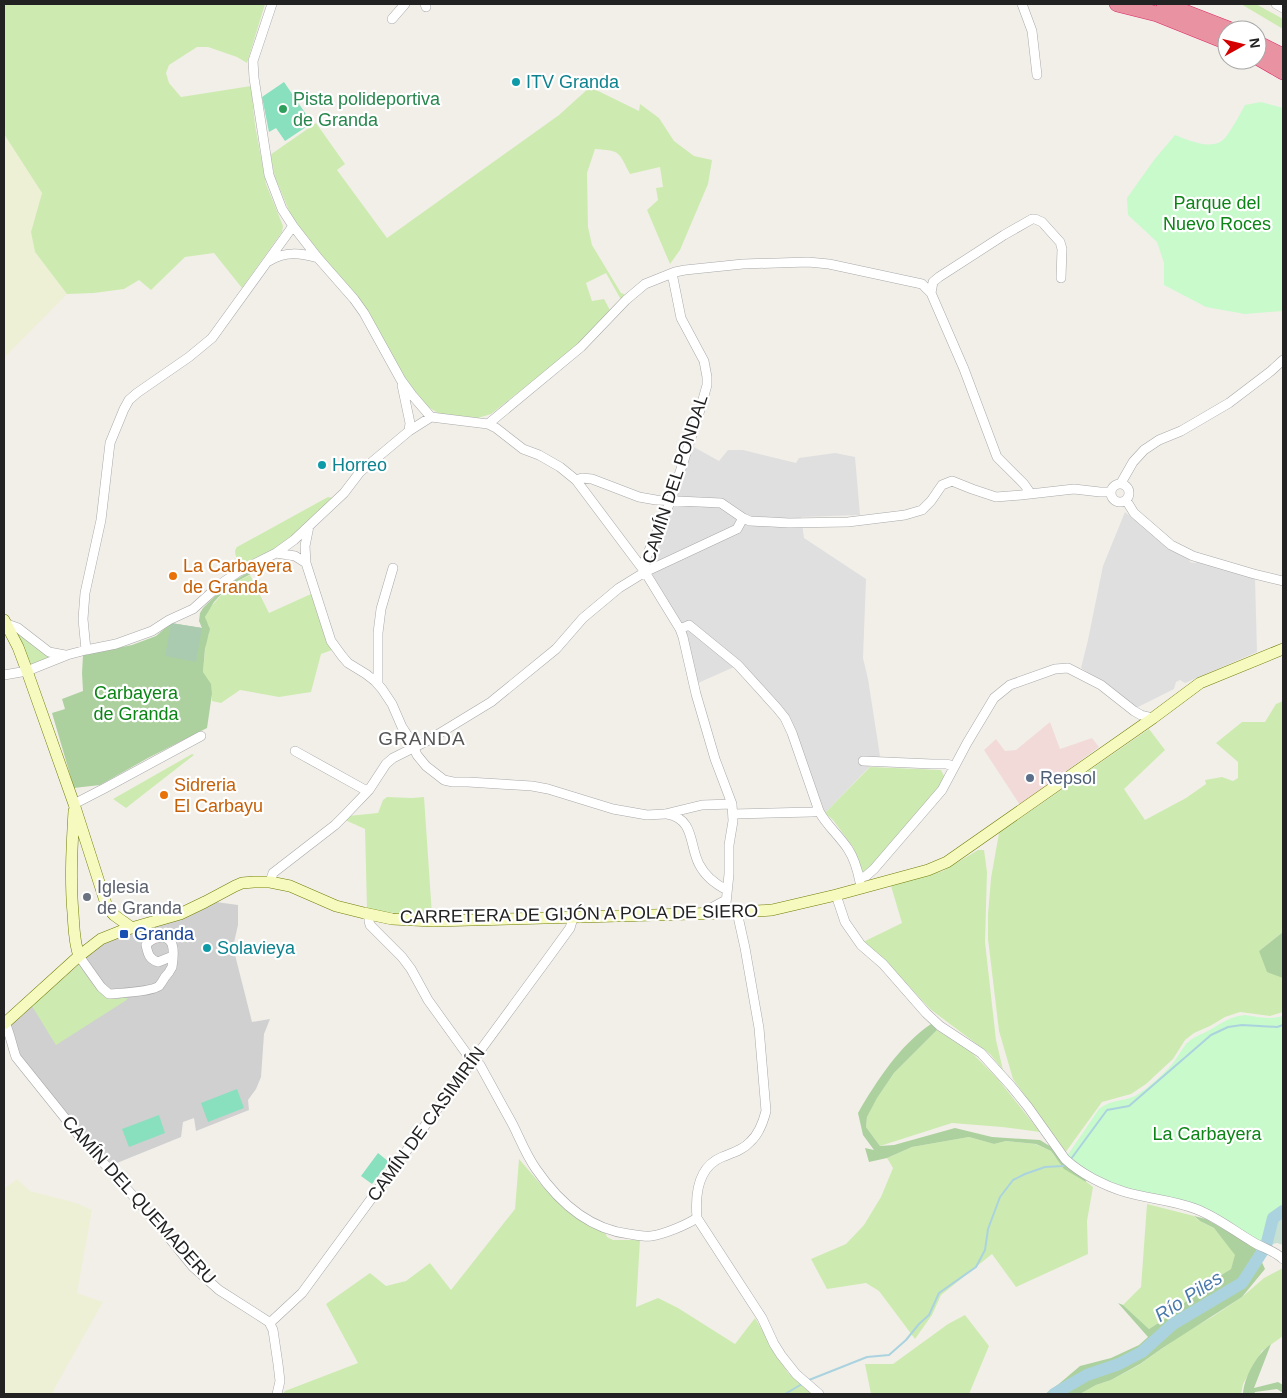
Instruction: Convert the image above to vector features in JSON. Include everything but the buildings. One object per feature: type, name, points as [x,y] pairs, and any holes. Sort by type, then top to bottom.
[{"type":"highway","points":[[1117,4],[1157,14],[1217,38]]},
{"type":"highway","points":[[1164,4],[1217,25]]},
{"type":"highway","points":[[1267,48],[1283,56]]},
{"type":"highway","points":[[1267,63],[1283,72]]},
{"type":"street","points":[[272,4],[253,62],[269,175],[282,208],[292,226],[354,299],[364,313],[401,380],[431,417]]},
{"type":"street","points":[[392,19],[405,4]]},
{"type":"street","points":[[1022,4],[1032,31],[1037,75]]},
{"type":"street","points":[[1276,4],[1283,8]]},
{"type":"street","points":[[931,293],[933,282],[939,277],[1032,219],[1042,222],[1060,242],[1062,249],[1062,278]]},
{"type":"street","points":[[86,650],[84,593],[101,520],[110,443],[124,409],[129,400],[137,393],[188,358],[212,338],[292,226]]},
{"type":"street","points":[[265,264],[290,253],[318,258]]},
{"type":"street","points":[[488,424],[581,348],[626,300],[645,284],[685,270],[743,264],[808,262],[829,264],[922,284],[931,293],[964,369],[997,457],[1024,484],[1031,494]]},
{"type":"street","name":"CAMÍN DEL PONDAL","points":[[645,572],[646,560],[671,500],[700,410],[707,377],[704,361],[681,318],[672,273]]},
{"type":"street","points":[[1121,483],[1127,486],[1130,491],[1126,500],[1121,502],[1115,500],[1111,495],[1113,486],[1121,483],[1133,462],[1144,450],[1229,403],[1283,360]]},
{"type":"street","points":[[401,380],[410,423],[409,431]]},
{"type":"street","points":[[4,675],[27,671],[67,655],[116,644],[152,631],[169,620],[193,609],[222,583],[238,572],[276,553],[294,540],[344,493],[360,472],[409,431],[431,417],[488,424],[523,449],[539,455],[560,467],[576,480],[645,572],[680,629],[715,759],[732,804],[733,814],[726,900],[749,968],[760,1028],[766,1111],[759,1131],[750,1142],[741,1149],[715,1161],[703,1174],[698,1185],[697,1218],[762,1318],[774,1344],[800,1377],[819,1394]]},
{"type":"street","points":[[576,480],[582,478],[592,479],[639,497],[656,500],[721,503],[750,521],[789,523],[848,522],[905,516],[926,507],[942,485],[952,481],[996,497],[1074,490],[1111,492]]},
{"type":"street","points":[[1126,500],[1134,513],[1171,545],[1193,556],[1283,581]]},
{"type":"street","points":[[270,882],[273,873],[335,825],[367,791],[386,764],[393,758],[456,724],[491,702],[556,649],[583,618],[619,588],[645,572],[737,529],[744,518]]},
{"type":"street","points":[[309,526],[305,546],[306,563],[331,641],[348,663],[378,684],[392,704],[416,755],[426,766],[444,780],[532,786],[614,809],[647,815],[665,814],[702,805],[732,804]]},
{"type":"street","points":[[276,553],[295,556],[306,563]]},
{"type":"street","points":[[378,684],[378,633],[381,609],[393,568]]},
{"type":"street","points":[[5,622],[18,628],[49,652],[67,655]]},
{"type":"street","points":[[5,622],[27,671],[74,804],[107,906],[125,927]]},
{"type":"street","points":[[680,629],[689,625],[738,665],[785,718],[792,733],[818,811],[849,849],[860,883]]},
{"type":"street","name":"CARRETERA DE GIJÓN A POLA DE SIERO","points":[[4,1023],[79,956],[101,939],[125,927],[180,914],[235,886],[254,882],[270,882],[290,886],[336,906],[369,914],[392,919],[433,921],[731,913],[772,910],[836,895],[860,883],[928,870],[947,862],[1200,683],[1283,649]]},
{"type":"street","points":[[860,883],[942,790],[994,698],[1018,682],[1055,669],[1074,670],[1100,685],[1134,711],[1153,718]]},
{"type":"street","points":[[74,804],[201,736]]},
{"type":"street","points":[[295,751],[367,791]]},
{"type":"street","points":[[862,761],[947,764],[954,767]]},
{"type":"street","points":[[74,804],[71,883],[74,928],[79,956],[100,987],[109,994],[158,986],[171,968],[172,956]]},
{"type":"street","points":[[733,814],[818,811]]},
{"type":"street","points":[[665,814],[683,822],[690,833],[699,863],[705,873],[713,882],[727,890]]},
{"type":"street","points":[[71,869],[76,860],[84,857],[90,860],[95,867]]},
{"type":"street","points":[[836,895],[845,922],[861,945],[883,964],[940,1026],[981,1053],[1011,1086],[1069,1162],[1103,1184],[1126,1192],[1177,1203],[1212,1216],[1255,1243],[1280,1255],[1283,1259]]},
{"type":"street","points":[[700,914],[726,900]]},
{"type":"street","points":[[369,914],[370,925],[402,957],[428,1000],[469,1057],[480,1065],[534,1167],[560,1199],[586,1219],[599,1226],[618,1232],[644,1236],[657,1235],[697,1218]]},
{"type":"street","name":"CAMÍN DE CASIMIRÍN","points":[[269,1322],[302,1293],[570,928],[573,918]]},
{"type":"street","points":[[74,928],[77,937],[86,944],[92,945]]},
{"type":"street","name":"CAMÍN DEL QUEMADERU","points":[[4,1023],[8,1028],[16,1057],[81,1138],[153,1218],[193,1267],[219,1290],[269,1322]]},
{"type":"street","points":[[269,1322],[273,1330],[280,1381],[277,1394]]},
{"type":"shaded area","points":[[692,446],[719,461],[728,450],[743,450],[796,463],[799,458],[835,453],[855,457],[860,515],[801,517],[804,538],[866,579],[863,658],[880,756],[825,813],[789,717],[751,673],[734,667],[698,683],[687,634],[651,572],[650,561],[675,504]]},
{"type":"shaded area","points":[[1125,512],[1169,548],[1189,558],[1190,562],[1195,563],[1199,561],[1255,578],[1257,652],[1185,683],[1180,680],[1176,682],[1174,689],[1136,708],[1081,668],[1103,566]]},
{"type":"shaded area","name":"Repsol","points":[[1050,722],[1060,749],[1092,738],[1099,747],[1020,805],[984,750],[996,739],[1005,751],[1016,750]]},
{"type":"shaded area","name":"Solavieya","points":[[216,902],[238,905],[238,925],[233,947],[252,1022],[270,1019],[264,1034],[261,1077],[256,1089],[248,1100],[249,1110],[196,1131],[194,1118],[183,1122],[181,1137],[112,1165],[29,1071],[19,1056],[11,1024],[79,965],[88,954],[105,942]]},
{"type":"green space","points":[[4,4],[265,4],[247,63],[237,57],[208,47],[197,47],[169,65],[166,73],[169,83],[181,97],[251,86],[255,125],[266,184],[283,226],[282,232],[242,288],[214,253],[185,257],[151,290],[139,280],[124,289],[67,294],[35,252],[31,232],[42,193],[4,134]]},
{"type":"green space","points":[[1241,4],[1256,4],[1283,19],[1283,29]]},
{"type":"green space","name":"Pista polideportiva de Granda","points":[[284,82],[312,123],[285,141],[276,128],[269,132],[262,97]]},
{"type":"green space","points":[[590,87],[639,111],[640,104],[659,118],[674,141],[694,156],[712,160],[708,184],[680,250],[670,264],[647,210],[658,200],[656,188],[663,187],[660,167],[630,174],[618,154],[595,149],[587,173],[588,227],[592,245],[621,293],[627,295],[625,298],[620,298],[606,273],[586,283],[592,301],[604,299],[611,312],[582,342],[491,414],[478,418],[440,414],[426,406],[400,371],[339,276],[294,223],[275,177],[270,155],[316,123],[345,164],[337,170],[387,238],[559,115]]},
{"type":"green space","name":"Parque del Nuevo Roces","points":[[1261,102],[1283,108],[1283,311],[1245,314],[1206,307],[1164,285],[1164,263],[1157,242],[1128,215],[1127,198],[1154,160],[1175,135],[1200,143],[1213,144],[1219,142],[1229,132],[1245,105]]},
{"type":"green space","points":[[4,134],[42,193],[31,232],[35,252],[67,294],[4,358]]},
{"type":"green space","points":[[328,497],[333,498],[329,504],[317,512],[288,540],[275,549],[241,566],[235,554],[237,547]]},
{"type":"green space","name":"Carbayera de Granda","points":[[264,563],[266,566],[230,585],[214,602],[205,617],[210,629],[205,649],[203,672],[211,684],[212,694],[207,728],[100,785],[74,788],[52,713],[65,709],[62,699],[83,691],[83,655],[132,645],[156,636],[171,623],[202,628],[199,621],[203,608],[225,586]]},
{"type":"green space","points":[[250,575],[269,613],[311,594],[332,650],[321,654],[311,692],[279,697],[240,690],[221,703],[212,701],[212,694],[203,672],[206,641],[209,634],[209,626],[205,617],[209,609],[230,585]]},
{"type":"green space","points":[[171,623],[202,628],[196,662],[165,656]]},
{"type":"green space","points":[[20,634],[53,656],[31,664],[17,636]]},
{"type":"green space","points":[[1283,701],[1283,932],[1259,951],[1283,977],[1283,1012],[1270,1016],[1240,1012],[1225,1017],[1194,1033],[1185,1040],[1173,1059],[1146,1084],[1131,1094],[1102,1102],[1065,1153],[1013,1079],[999,1031],[988,939],[988,914],[991,878],[999,833],[1149,729],[1165,750],[1124,789],[1145,820],[1186,798],[1206,784],[1205,780],[1222,777],[1233,781],[1238,778],[1238,762],[1216,743],[1242,722],[1265,722],[1276,704]]},
{"type":"green space","points":[[192,754],[194,755],[126,808],[113,799]]},
{"type":"green space","points":[[870,767],[941,770],[945,778],[935,793],[865,873],[861,871],[853,847],[833,820],[825,813]]},
{"type":"green space","points":[[387,797],[424,797],[432,915],[402,914],[367,909],[365,829],[345,820],[348,816],[378,813],[383,800]]},
{"type":"green space","points":[[978,850],[984,850],[987,872],[985,942],[996,1040],[1003,1070],[990,1054],[930,1009],[863,942],[902,923],[891,886],[943,871]]},
{"type":"green space","points":[[1283,932],[1283,978],[1267,972],[1259,951]]},
{"type":"green space","points":[[79,965],[94,986],[104,995],[115,999],[128,998],[56,1045],[32,1006]]},
{"type":"green space","name":"La Carbayera","points":[[1245,1015],[1269,1018],[1283,1016],[1283,1211],[1272,1219],[1266,1246],[1212,1216],[1126,1192],[1065,1159],[1099,1109],[1108,1104],[1135,1096],[1150,1086],[1165,1072],[1191,1040],[1229,1019]]},
{"type":"green space","points":[[931,1024],[937,1030],[894,1073],[867,1117],[866,1127],[880,1146],[894,1145],[955,1128],[992,1137],[1040,1140],[1081,1160],[1086,1182],[1064,1169],[1051,1151],[1036,1144],[1006,1141],[994,1144],[969,1137],[912,1147],[887,1158],[869,1162],[865,1148],[874,1150],[863,1135],[858,1113],[873,1088],[899,1053]]},
{"type":"green space","points":[[937,1030],[972,1053],[997,1078],[1040,1132],[952,1123],[880,1146],[866,1127],[867,1117],[876,1099],[894,1073]]},
{"type":"green space","points":[[237,1089],[244,1108],[208,1122],[201,1103]]},
{"type":"green space","points":[[159,1115],[165,1133],[129,1147],[122,1129]]},
{"type":"green space","points":[[969,1137],[994,1144],[1006,1141],[1035,1144],[1051,1151],[1055,1157],[1093,1187],[1087,1221],[1088,1254],[1016,1287],[992,1254],[941,1295],[932,1315],[915,1339],[879,1291],[866,1283],[827,1289],[811,1259],[846,1244],[864,1225],[881,1197],[893,1168],[887,1158],[912,1147]]},
{"type":"green space","points":[[378,1153],[389,1162],[372,1184],[361,1176]]},
{"type":"green space","points":[[519,1159],[543,1187],[605,1232],[607,1237],[613,1240],[640,1240],[636,1307],[658,1298],[678,1308],[735,1344],[755,1318],[788,1373],[812,1394],[283,1394],[285,1391],[358,1363],[326,1304],[370,1273],[386,1286],[406,1281],[430,1263],[451,1290],[515,1209]]},
{"type":"green space","points":[[17,1179],[30,1191],[76,1203],[92,1210],[77,1293],[103,1302],[53,1394],[4,1394],[4,1189]]},
{"type":"green space","points":[[1147,1204],[1194,1216],[1214,1228],[1236,1255],[1231,1269],[1195,1291],[1177,1311],[1149,1329],[1123,1305],[1141,1287]]},
{"type":"green space","points":[[1283,1211],[1283,1245],[1277,1243],[1266,1246],[1273,1218]]},
{"type":"green space","points":[[1194,1216],[1206,1219],[1232,1234],[1240,1235],[1266,1246],[1256,1249],[1265,1269],[1242,1297],[1140,1364],[1111,1380],[1096,1385],[1080,1394],[1045,1394],[1080,1366],[1111,1358],[1139,1345],[1148,1337],[1118,1303],[1123,1305],[1149,1329],[1177,1311],[1195,1291],[1231,1269],[1235,1255],[1214,1228]]},
{"type":"green space","points":[[1283,1268],[1283,1336],[1262,1351],[1243,1384],[1241,1394],[1080,1394],[1139,1365],[1181,1335],[1242,1297],[1264,1278]]},
{"type":"green space","points":[[965,1315],[989,1346],[969,1394],[871,1394],[865,1364],[893,1364],[948,1324]]},
{"type":"green space","points":[[1271,1344],[1254,1388],[1278,1382],[1283,1385],[1283,1393],[1277,1389],[1255,1392],[1254,1394],[1243,1394],[1252,1366]]},
{"type":"waterway","points":[[1071,1159],[1107,1110],[1129,1106],[1211,1035],[1228,1027],[1242,1025],[1277,1027],[1283,1025]]},
{"type":"waterway","points":[[809,1380],[867,1357],[889,1355],[929,1315],[939,1293],[976,1267],[985,1250],[988,1229],[1000,1197],[1013,1180],[1045,1167],[1063,1166],[1065,1164]]},
{"type":"waterway","name":"Río Piles","points":[[1054,1394],[1087,1375],[1119,1364],[1142,1352],[1173,1324],[1242,1283],[1266,1246],[1273,1218],[1283,1211]]},
{"type":"waterway","points":[[785,1394],[802,1384]]},
{"type":"place","name":"ITV Granda","points":[[516,82]]},
{"type":"place","name":"Pista polideportiva de Granda","points":[[283,109]]},
{"type":"place","name":"Horreo","points":[[322,465]]},
{"type":"place","name":"La Carbayera de Granda","points":[[173,576]]},
{"type":"place","name":"Repsol","points":[[1030,778]]},
{"type":"place","name":"Sidreria El Carbayu","points":[[164,795]]},
{"type":"place","name":"Iglesia de Granda","points":[[87,897]]},
{"type":"place","name":"Granda","points":[[124,934]]},
{"type":"place","name":"Solavieya","points":[[207,948]]},
{"type":"district","name":"GRANDA","points":[[422,738]]}]
